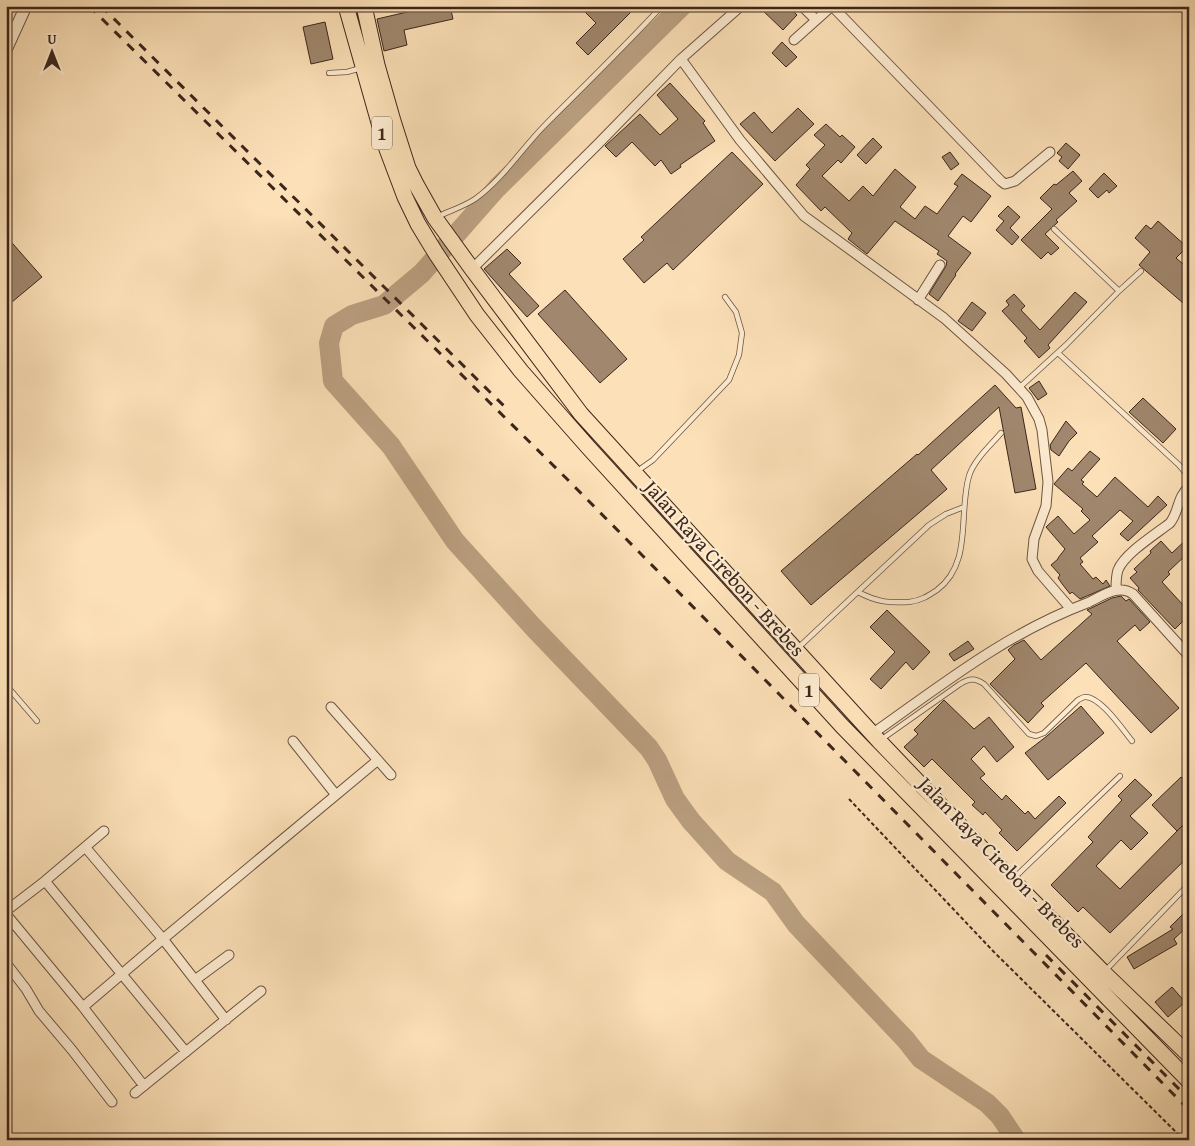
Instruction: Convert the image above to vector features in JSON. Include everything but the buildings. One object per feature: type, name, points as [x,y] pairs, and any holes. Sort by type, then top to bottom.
[{"type":"highway","name":"Jalan Raya Cirebon - Brebes","points":[[346,6],[408,168],[435,218],[581,414],[875,737],[1006,885],[1189,1081]]},
{"type":"highway","name":"Jalan Raya Cirebon - Brebes","points":[[364,6],[370,66],[394,171],[418,224],[435,252],[478,315],[521,370],[842,726],[1006,885],[1104,973],[1189,1054]]},
{"type":"street","points":[[6,50],[26,6]]},
{"type":"street","points":[[470,266],[597,145],[681,59],[741,6]]},
{"type":"street","points":[[802,6],[816,20]]},
{"type":"street","points":[[794,40],[832,6],[1006,184],[1015,181],[1050,152]]},
{"type":"street","points":[[681,59],[740,140],[804,216],[944,318],[1006,374],[1027,397],[1041,426],[1047,474],[1048,501],[1034,539],[1032,559],[1038,571],[1070,608]]},
{"type":"street","points":[[918,300],[940,265]]},
{"type":"street","points":[[1116,590],[1120,566],[1131,554],[1170,523],[1175,517],[1179,499],[1189,487]]},
{"type":"street","points":[[875,737],[986,653],[1030,627],[1070,608],[1116,590],[1128,590],[1133,594],[1189,656]]},
{"type":"street","points":[[331,707],[391,775]]},
{"type":"street","points":[[293,741],[336,795]]},
{"type":"street","points":[[83,1007],[378,760]]},
{"type":"street","points":[[104,831],[86,848],[6,912],[144,1086]]},
{"type":"street","points":[[86,848],[163,939],[226,1020]]},
{"type":"street","points":[[45,881],[186,1052]]},
{"type":"street","points":[[195,980],[229,955]]},
{"type":"street","points":[[6,963],[26,989],[39,1011],[112,1102]]},
{"type":"street","points":[[135,1093],[261,991]]},
{"type":"lane","points":[[435,218],[476,198],[501,176],[544,126],[622,49],[662,6]]},
{"type":"lane","points":[[329,74],[370,66]]},
{"type":"lane","points":[[1054,230],[1119,290]]},
{"type":"lane","points":[[1019,388],[1058,353],[1119,290],[1141,271]]},
{"type":"lane","points":[[622,484],[634,472],[653,460],[729,380],[739,355],[742,333],[736,312],[725,297]]},
{"type":"lane","points":[[1058,353],[1189,476]]},
{"type":"lane","points":[[858,592],[873,600],[900,603],[919,600],[938,589],[950,578],[956,567],[961,543],[964,507],[971,470],[1001,433]]},
{"type":"lane","points":[[796,650],[929,525],[946,514],[964,507]]},
{"type":"lane","points":[[875,737],[960,684],[976,678],[984,684],[1029,734],[1036,736],[1044,733],[1084,696],[1100,703],[1132,741]]},
{"type":"lane","points":[[6,685],[36,721]]},
{"type":"lane","points":[[1006,885],[1120,776]]},
{"type":"lane","points":[[1104,973],[1189,884]]},
{"type":"path","points":[[849,799],[993,951],[1184,1140]]},
{"type":"waterway","points":[[682,6],[497,188],[422,273],[384,305],[352,315],[334,326],[329,343],[333,381],[391,446],[455,541],[534,628],[649,748],[657,760],[675,799],[691,821],[727,861],[773,892],[796,924],[906,1040],[921,1059],[987,1103],[1000,1116],[1016,1140]]},
{"type":"railway","points":[[89,6],[569,481],[1189,1110]]},
{"type":"railway","points":[[101,6],[505,407]]},
{"type":"railway","points":[[1046,955],[1189,1099]]}]
